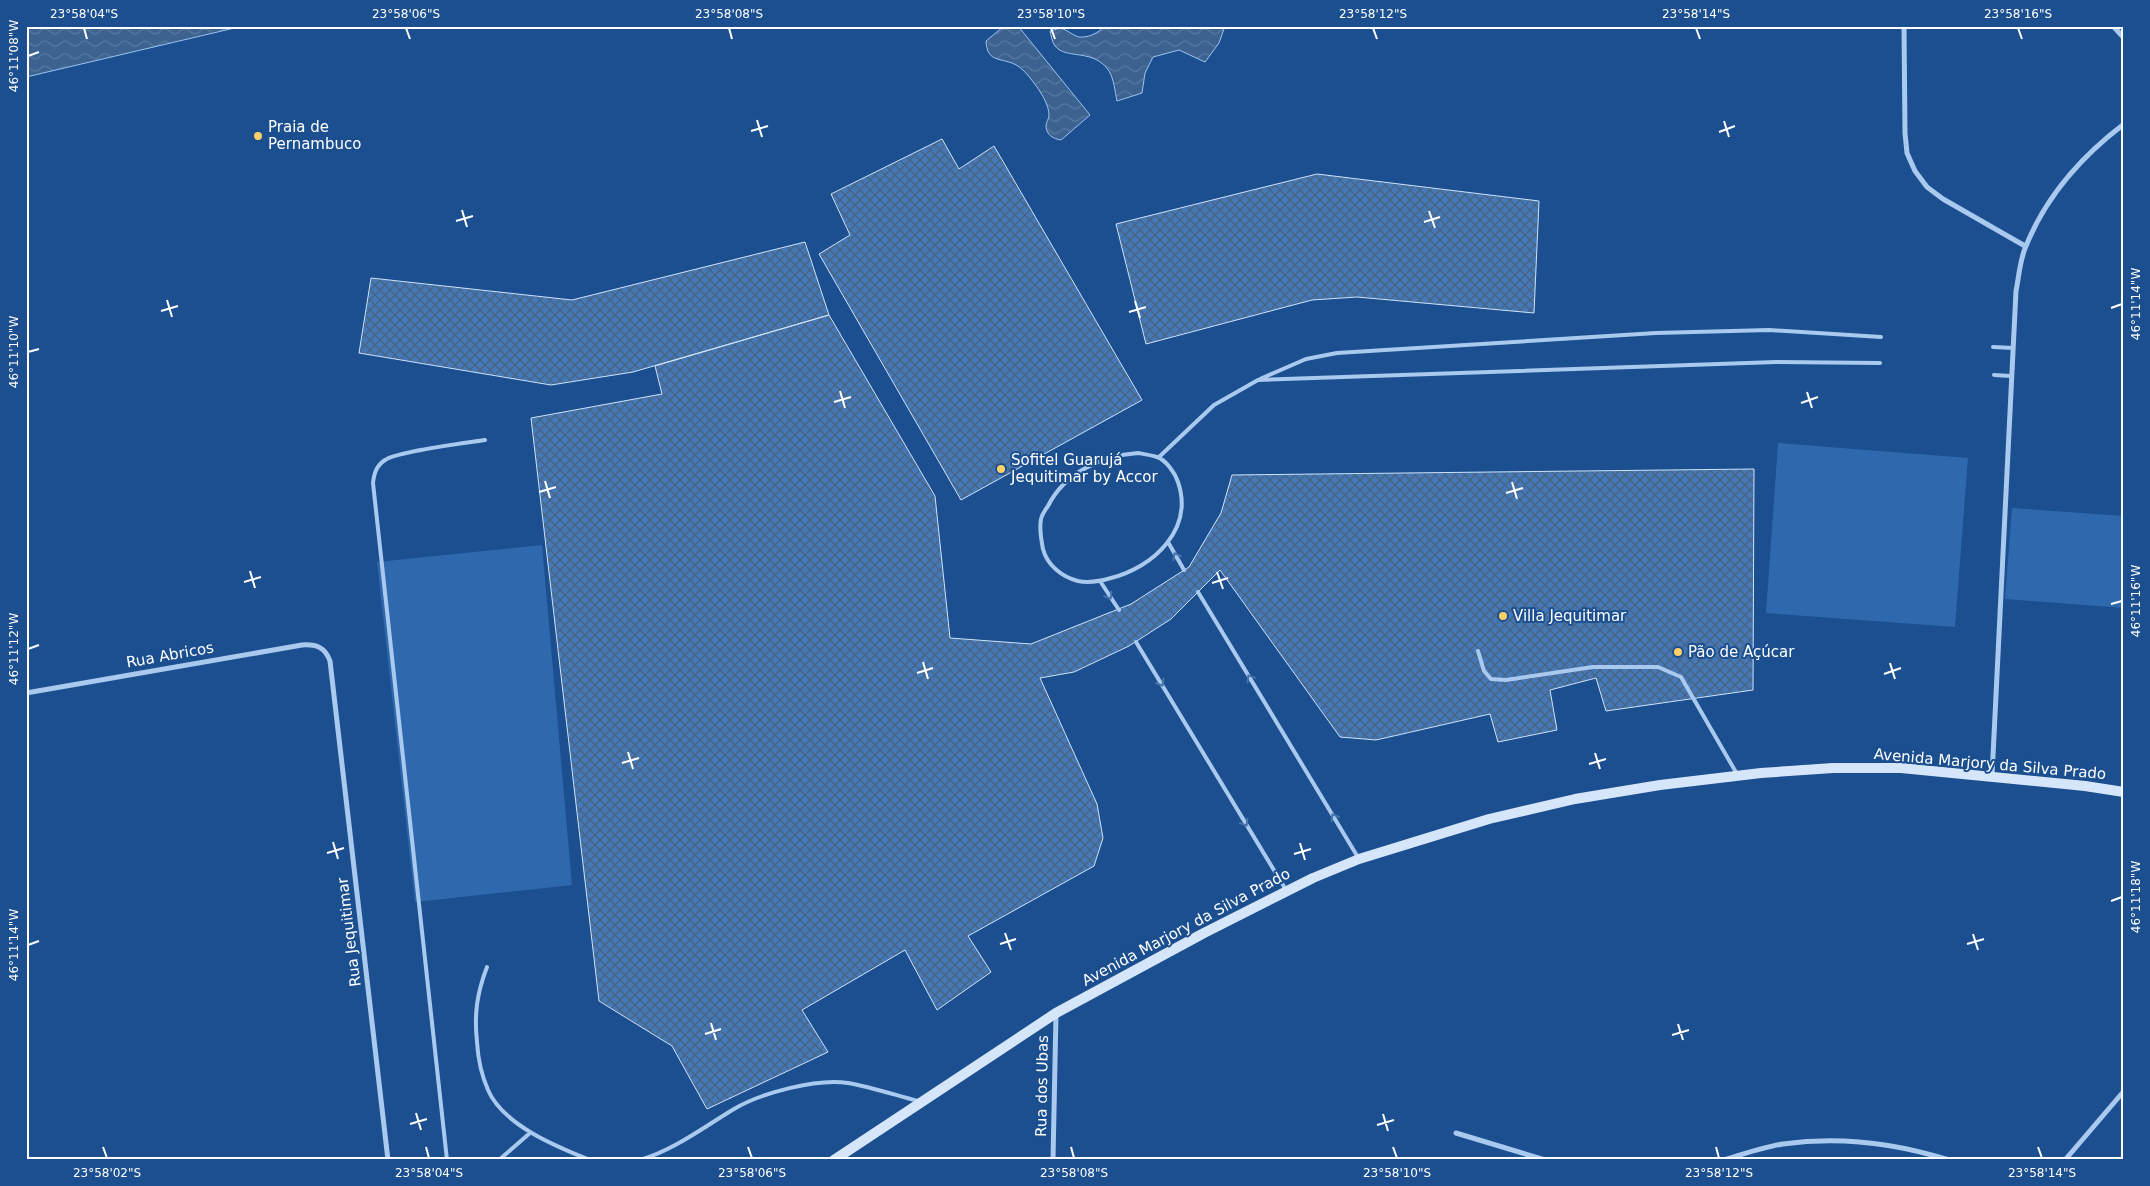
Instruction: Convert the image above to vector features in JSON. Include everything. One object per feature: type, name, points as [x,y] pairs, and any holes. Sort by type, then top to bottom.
[{"type":"main road","name":"Avenida Marjory da Silva Prado","points":[[834,1160],[1056,1013],[1204,933],[1286,892],[1359,859],[1489,819],[1574,799],[1660,785],[1833,768],[1901,768],[1992,776],[2124,792]]},
{"type":"street","points":[[1904,26],[1905,134],[1907,153],[1915,171],[1927,187],[1943,199],[2025,246]]},
{"type":"street","points":[[2113,26],[2124,38]]},
{"type":"street","points":[[1992,776],[2016,291],[2025,246],[2051,198],[2074,168],[2098,144],[2124,124]]},
{"type":"street","name":"Rua Abricos","points":[[26,693],[302,646],[318,646]]},
{"type":"street","name":"Rua Jequitimar","points":[[318,646],[328,654],[330,661],[388,1160]]},
{"type":"street","name":"Rua dos Ubas","points":[[1053,1160],[1056,1013]]},
{"type":"street","points":[[2066,1160],[2124,1091]]},
{"type":"street","points":[[1456,1133],[1545,1160]]},
{"type":"street","points":[[1724,1160],[1782,1144],[1820,1140],[1862,1141],[1948,1160]]},
{"type":"lane","points":[[1159,457],[1214,405],[1258,380],[1306,359],[1337,353],[1656,333],[1770,330],[1881,337]]},
{"type":"lane","points":[[1993,347],[2013,348]]},
{"type":"lane","points":[[1258,380],[1776,362],[1880,363]]},
{"type":"lane","points":[[1994,375],[2011,376]]},
{"type":"lane","points":[[447,1160],[374,474],[378,466],[394,456],[485,440]]},
{"type":"lane","points":[[1138,453],[1159,457],[1175,474],[1181,492],[1182,511],[1177,528],[1168,542],[1155,558],[1142,567],[1122,576],[1100,581],[1078,581],[1058,573],[1045,556],[1040,536],[1041,518],[1053,496],[1066,481],[1104,459],[1121,454],[1138,453]]},
{"type":"lane","points":[[1168,542],[1184,570]]},
{"type":"lane","points":[[1100,581],[1119,610]]},
{"type":"lane","points":[[1198,592],[1359,859]]},
{"type":"lane","points":[[1136,642],[1286,892]]},
{"type":"lane","points":[[1478,651],[1484,671],[1491,679],[1506,680],[1593,667],[1658,668],[1671,671],[1681,677],[1738,776]]},
{"type":"lane","points":[[487,967],[478,992],[475,1025],[479,1064],[488,1092],[506,1114],[530,1133],[561,1149],[590,1160]]},
{"type":"lane","points":[[640,1160],[658,1155],[737,1107],[770,1094],[817,1083],[847,1082],[923,1102]]},
{"type":"lane","points":[[498,1160],[530,1133]]},
{"type":"shaded area","points":[[1778,443],[1968,458],[1955,627],[1766,613]]},
{"type":"shaded area","points":[[2012,508],[2124,516],[2124,608],[2005,599]]},
{"type":"shaded area","points":[[542,545],[572,885],[415,902],[377,562]]},
{"type":"water","points":[[26,26],[243,26],[26,77]]},
{"type":"water","points":[[1004,26],[1018,26],[1090,115],[1061,140],[1053,138],[1047,132],[1046,126],[1049,111],[1041,93],[1029,77],[1016,65],[994,58],[989,52],[986,41]]},
{"type":"water","points":[[1104,26],[1225,26],[1219,43],[1205,62],[1179,50],[1153,57],[1145,73],[1142,93],[1117,101],[1112,78],[1103,64],[1096,59],[1060,50],[1055,46],[1050,31],[1061,28],[1082,37],[1096,33]]},
{"type":"building","points":[[942,139],[959,169],[994,146],[1142,400],[961,500],[819,254],[850,235],[831,194]]},
{"type":"building","points":[[1317,174],[1539,201],[1534,313],[1357,297],[1312,300],[1146,344],[1116,224]]},
{"type":"building","points":[[805,242],[829,315],[633,372],[551,385],[359,353],[371,278],[572,300]]},
{"type":"building","points":[[829,315],[935,496],[950,638],[1031,644],[1131,604],[1189,567],[1221,513],[1232,475],[1754,469],[1753,690],[1606,711],[1596,678],[1550,690],[1557,730],[1498,742],[1490,714],[1376,740],[1340,737],[1220,570],[1171,619],[1129,646],[1074,672],[1040,678],[1097,804],[1103,838],[1094,866],[968,936],[991,972],[937,1010],[905,950],[802,1010],[828,1052],[707,1109],[672,1046],[599,1001],[531,418],[662,394],[655,366]]},
{"type":"place","name":"Praia de Pernambuco","points":[[258,136]]},
{"type":"place","name":"Sofitel Guarujá Jequitimar by Accor","points":[[1001,469]]},
{"type":"place","name":"Villa Jequitimar","points":[[1503,616]]},
{"type":"place","name":"Pão de Açúcar","points":[[1678,652]]}]
